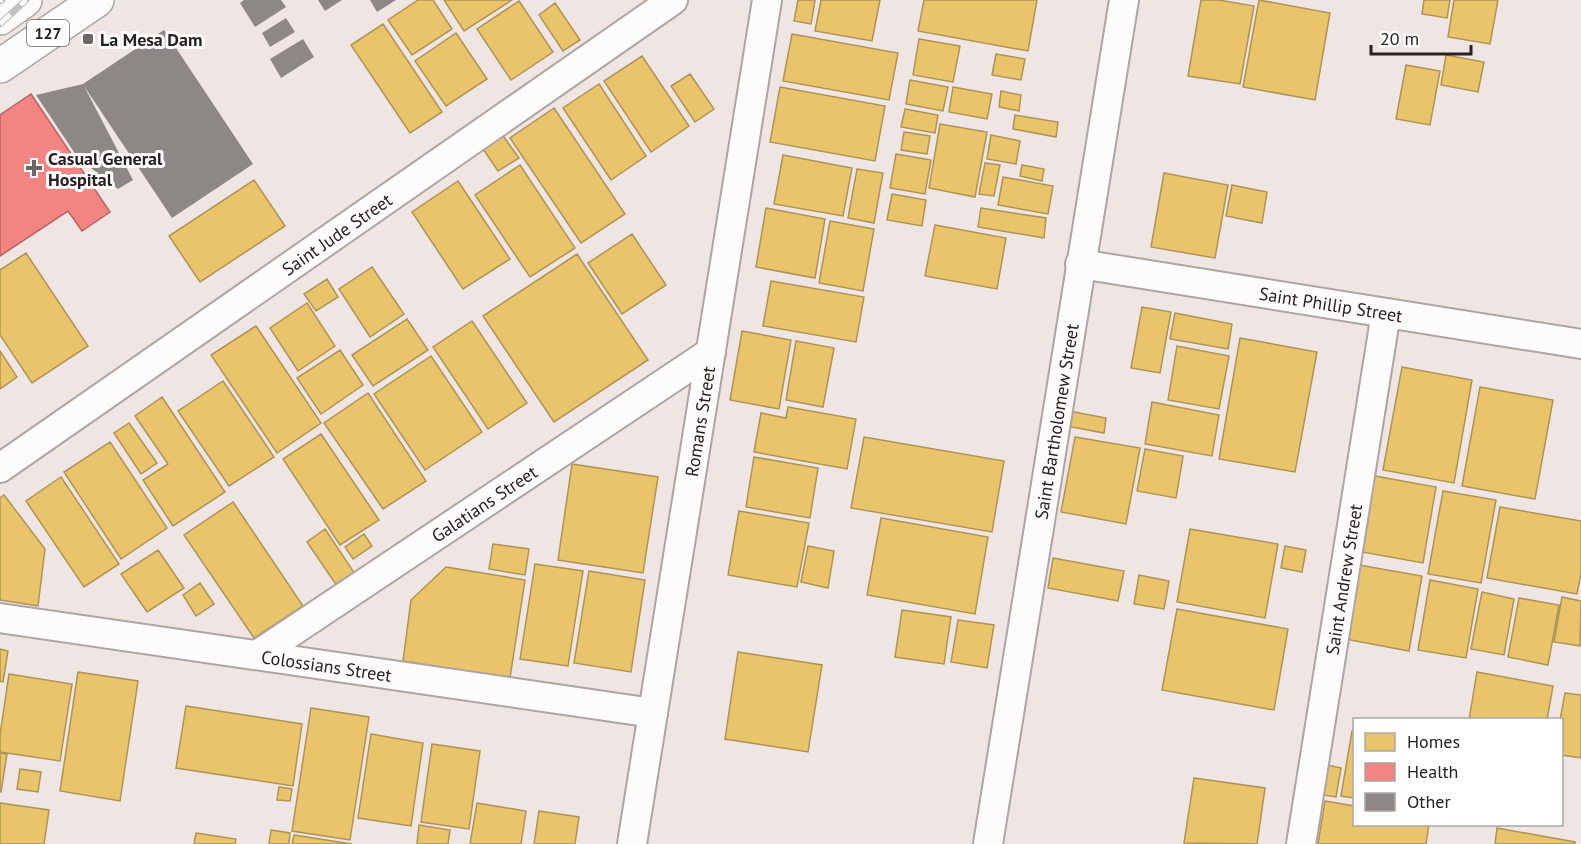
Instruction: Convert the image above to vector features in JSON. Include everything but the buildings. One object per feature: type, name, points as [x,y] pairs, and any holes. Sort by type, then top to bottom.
[{"type":"main road","name":"127","points":[[0,18],[25,0]]},
{"type":"main road","name":"127","points":[[0,66],[97,0]]},
{"type":"street","name":"Saint Jude Street","points":[[0,468],[673,0]]},
{"type":"street","name":"Romans Street","points":[[632,844],[767,0]]},
{"type":"street","name":"Saint Bartholomew Street","points":[[988,844],[1124,0]]},
{"type":"street","name":"Saint Phillip Street","points":[[1080,264],[1581,344]]},
{"type":"street","name":"Saint Andrew Street","points":[[1301,844],[1386,313]]},
{"type":"street","name":"Galatians Street","points":[[257,655],[711,352]]},
{"type":"street","name":"Colossians Street","points":[[0,618],[653,713]]},
{"type":"railway","points":[[0,24],[26,0]]},
{"type":"place","name":"La Mesa Dam","points":[[88,39]]},
{"type":"place","name":"Casual General Hospital","points":[[34,168]]}]
